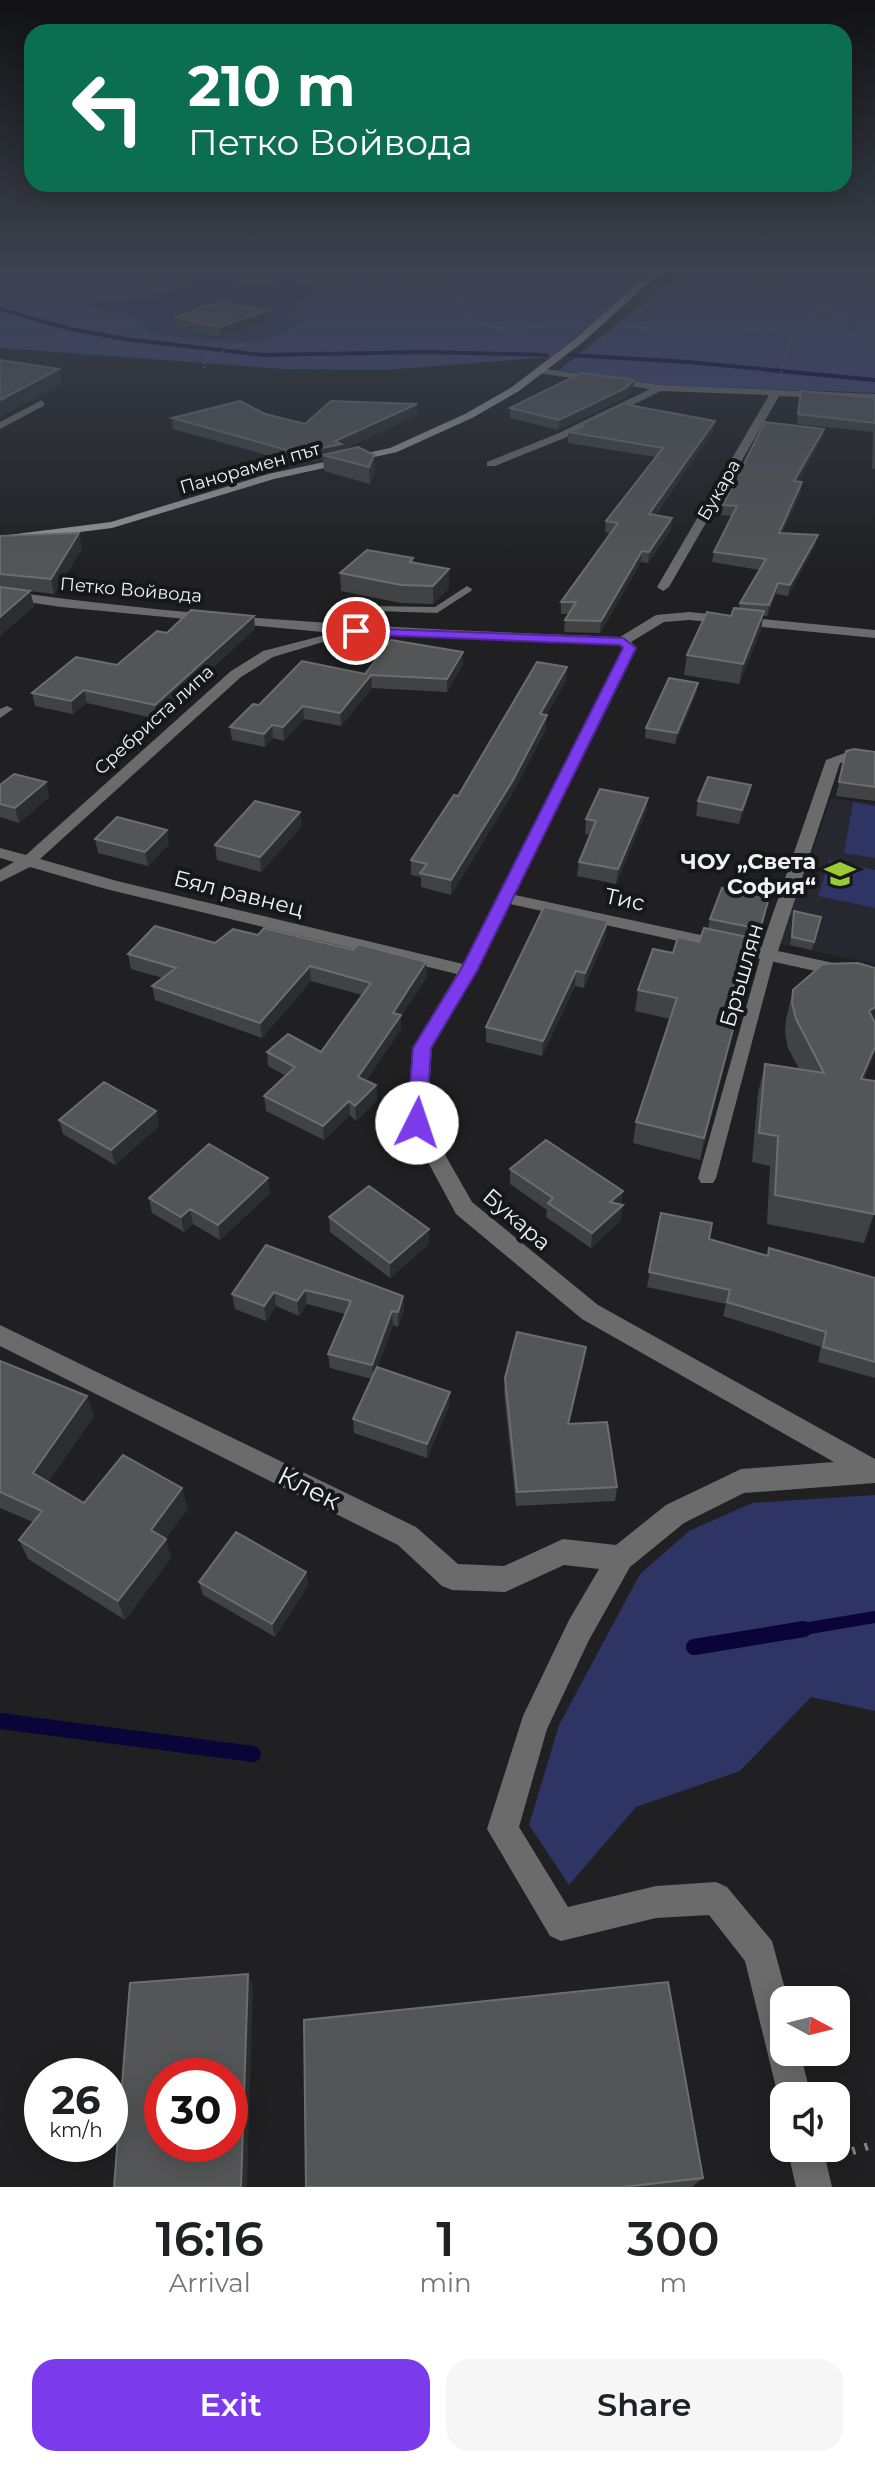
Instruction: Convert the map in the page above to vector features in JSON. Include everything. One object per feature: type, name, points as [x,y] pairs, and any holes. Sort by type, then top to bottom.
[{"type":"main road","name":"Панорамен път","points":[[0,539],[112,525],[262,479],[393,450],[481,410],[539,371]]},
{"type":"street","points":[[539,371],[660,388],[875,397]]},
{"type":"street","points":[[491,464],[563,435],[660,388]]},
{"type":"street","name":"Букара","points":[[663,587],[776,392]]},
{"type":"street","points":[[0,426],[42,403]]},
{"type":"street","name":"Петко Войвода","points":[[0,594],[356,631],[623,641]]},
{"type":"street","points":[[623,641],[661,618],[689,616],[875,634]]},
{"type":"street","name":"Сребриста липа","points":[[0,877],[30,860],[236,674],[268,654],[356,631]]},
{"type":"street","name":"Букара","points":[[623,641],[630,648],[468,971],[422,1048],[417,1123],[464,1208],[590,1312],[874,1471]]},
{"type":"street","name":"Бръшлян","points":[[768,955],[833,760],[853,754],[875,758]]},
{"type":"street","name":"Бял равнец","points":[[0,853],[112,885],[468,971]]},
{"type":"street","name":"Тис","points":[[505,898],[875,978]]},
{"type":"street","name":"Клек","points":[[0,1335],[407,1536],[452,1577],[505,1579],[563,1552],[620,1558]]},
{"type":"street","points":[[790,2082],[760,1953],[716,1898],[656,1902],[561,1925],[503,1829],[533,1726],[579,1630],[620,1558],[675,1514],[741,1481],[874,1471]]},
{"type":"street","points":[[808,2162],[814,2187]]},
{"type":"lane","points":[[356,631],[373,608],[437,610],[467,589]]},
{"type":"lane","name":"Бръшлян","points":[[707,1178],[768,955]]},
{"type":"path","points":[[776,392],[782,371]]},
{"type":"shaded area","points":[[566,371],[875,371],[875,393],[660,385]]},
{"type":"shaded area","name":"ЧОУ „Света София“","points":[[831,798],[875,804],[875,964],[780,944]]},
{"type":"shaded area","points":[[853,802],[875,806],[875,858],[844,853]]},
{"type":"shaded area","points":[[829,860],[875,870],[875,908],[818,896]]},
{"type":"shaded area","points":[[875,1495],[875,1711],[811,1697],[740,1771],[636,1807],[569,1885],[529,1825],[559,1725],[640,1574],[689,1531],[752,1503]]},
{"type":"building","points":[[0,371],[55,371],[0,400]]},
{"type":"building","points":[[581,373],[634,380],[626,388],[559,420],[510,408]]},
{"type":"building","points":[[801,391],[875,398],[875,423],[798,414]]},
{"type":"building","points":[[240,401],[265,414],[305,424],[331,401],[417,404],[335,441],[341,444],[298,453],[172,418]]},
{"type":"building","points":[[623,404],[715,421],[649,514],[672,518],[649,552],[642,551],[601,621],[565,620],[576,602],[561,602],[618,523],[606,521],[663,448],[568,432]]},
{"type":"building","points":[[765,422],[824,429],[794,481],[802,482],[779,533],[818,535],[790,585],[778,583],[769,605],[740,603],[766,559],[714,552],[737,506],[723,505]]},
{"type":"building","points":[[358,447],[374,455],[369,467],[323,455]]},
{"type":"building","points":[[79,533],[51,579],[0,574],[0,536]]},
{"type":"building","points":[[367,550],[413,558],[410,562],[449,569],[433,586],[401,585],[340,573]]},
{"type":"building","points":[[0,587],[30,591],[0,617]]},
{"type":"building","points":[[734,608],[764,611],[743,664],[687,655],[707,612],[731,616]]},
{"type":"building","points":[[191,610],[254,616],[155,705],[84,690],[71,701],[32,693],[76,657],[117,665],[157,631],[167,633]]},
{"type":"building","points":[[391,640],[463,652],[447,679],[371,675],[340,713],[303,706],[283,727],[272,725],[264,734],[230,727],[253,704],[259,705],[302,661],[365,674]]},
{"type":"building","points":[[537,662],[567,667],[540,714],[547,715],[512,782],[451,880],[420,873],[427,864],[411,860],[454,795],[458,796]]},
{"type":"building","points":[[669,678],[698,683],[677,733],[646,728]]},
{"type":"building","points":[[846,751],[875,752],[875,787],[839,782]]},
{"type":"building","points":[[14,774],[46,782],[15,808],[0,804],[0,785]]},
{"type":"building","points":[[708,777],[751,785],[742,810],[698,801]]},
{"type":"building","points":[[600,789],[648,798],[618,869],[579,862],[596,821],[586,819]]},
{"type":"building","points":[[255,801],[300,812],[260,857],[215,845]]},
{"type":"building","points":[[117,817],[167,830],[145,852],[95,839]]},
{"type":"building","points":[[722,888],[769,898],[760,929],[710,919]]},
{"type":"building","points":[[544,907],[608,921],[585,973],[576,971],[543,1041],[486,1027]]},
{"type":"building","points":[[794,911],[821,917],[814,942],[792,937]]},
{"type":"building","points":[[155,926],[215,943],[233,929],[258,935],[264,928],[353,950],[358,944],[426,962],[393,1013],[401,1015],[358,1077],[376,1085],[355,1106],[349,1101],[323,1126],[264,1096],[295,1067],[267,1052],[288,1034],[321,1052],[371,983],[310,966],[260,1023],[152,986],[176,968],[128,954]]},
{"type":"building","points":[[704,928],[757,939],[704,1138],[636,1122],[677,998],[638,990],[653,949],[673,953],[678,937],[699,942]]},
{"type":"building","points":[[858,963],[875,968],[875,1007],[869,1011],[875,1023],[875,1047],[861,1079],[875,1081],[874,1214],[775,1195],[778,1136],[759,1133],[765,1064],[824,1073],[796,1019],[793,990],[823,964]]},
{"type":"building","points":[[104,1082],[156,1111],[111,1150],[59,1120]]},
{"type":"building","points":[[546,1140],[623,1191],[610,1202],[623,1205],[592,1233],[548,1203],[553,1198],[510,1169]]},
{"type":"building","points":[[209,1144],[268,1178],[218,1225],[190,1209],[181,1217],[149,1198]]},
{"type":"building","points":[[369,1186],[429,1229],[390,1263],[329,1217]]},
{"type":"building","points":[[661,1213],[712,1223],[709,1239],[768,1256],[769,1248],[875,1278],[875,1362],[823,1347],[826,1332],[727,1302],[730,1290],[649,1272]]},
{"type":"building","points":[[266,1245],[403,1296],[398,1312],[392,1311],[372,1365],[328,1354],[351,1301],[305,1290],[297,1301],[274,1292],[264,1306],[232,1294]]},
{"type":"building","points":[[517,1332],[586,1347],[568,1424],[607,1422],[617,1487],[517,1492],[505,1378]]},
{"type":"building","points":[[0,1361],[87,1396],[33,1473],[84,1503],[123,1455],[182,1488],[151,1530],[166,1539],[118,1601],[19,1540],[42,1511],[0,1492]]},
{"type":"building","points":[[377,1367],[450,1392],[427,1444],[353,1419]]},
{"type":"building","points":[[236,1532],[306,1572],[272,1624],[199,1582]]},
{"type":"building","points":[[248,1974],[245,2058],[144,2058],[144,2162],[242,2162],[241,2187],[114,2187],[116,2162],[128,2162],[128,2058],[124,2058],[130,1983]]},
{"type":"building","points":[[668,1982],[703,2178],[622,2187],[306,2187],[304,2020]]},
{"type":"waterway","points":[[782,371],[875,380]]},
{"type":"waterway","points":[[799,1630],[875,1617]]},
{"type":"waterway","points":[[799,1630],[804,1629]]},
{"type":"waterway","points":[[694,1647],[799,1630]]},
{"type":"waterway","points":[[792,1631],[799,1630]]},
{"type":"waterway","points":[[0,1721],[253,1754]]},
{"type":"place","name":"ЧОУ „Света София“","points":[[840,874]]},
{"type":"route","points":[[356,631],[623,641],[630,648],[468,971],[422,1048],[417,1123]]}]
